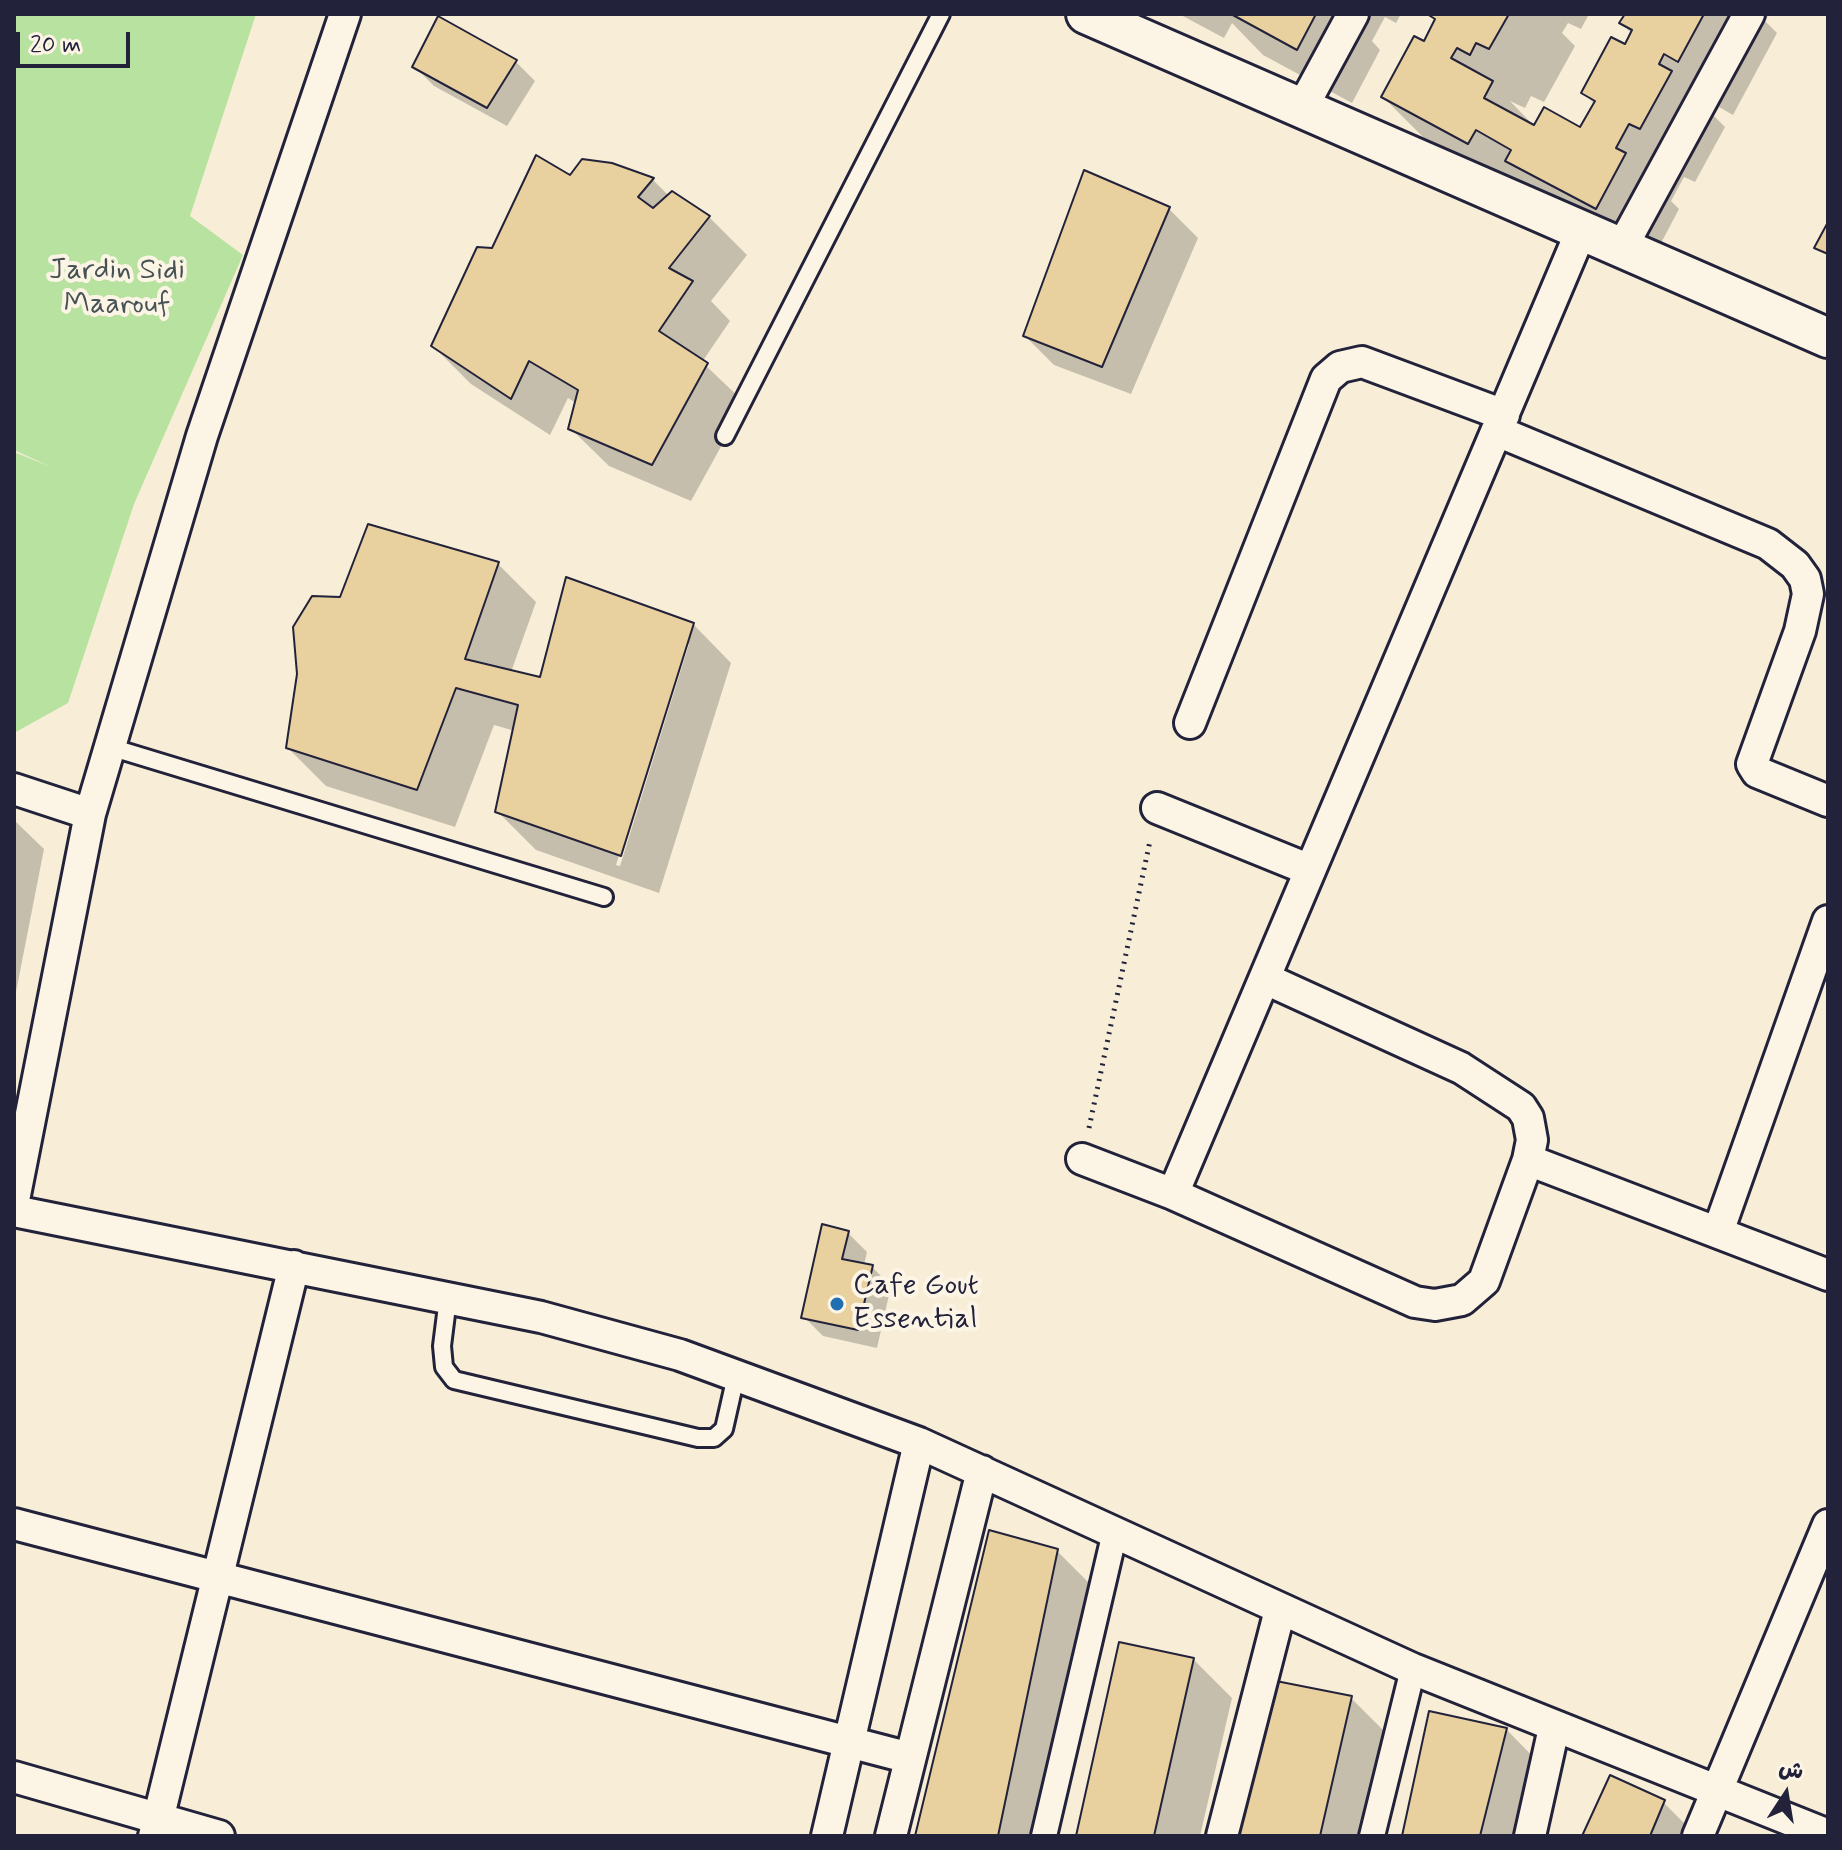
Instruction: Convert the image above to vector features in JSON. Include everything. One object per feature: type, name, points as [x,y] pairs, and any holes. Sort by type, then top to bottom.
[{"type":"street","points":[[14,1200],[90,814],[202,436],[345,14]]},
{"type":"street","points":[[1086,14],[1828,338]]},
{"type":"street","points":[[1302,108],[1353,14]]},
{"type":"street","points":[[1622,247],[1749,14]]},
{"type":"street","points":[[1173,1194],[1582,229]]},
{"type":"street","points":[[1190,723],[1326,379],[1340,367],[1362,362],[1768,544],[1795,565],[1805,579],[1805,606],[1800,631],[1752,764],[1757,772],[1828,801]]},
{"type":"street","points":[[14,789],[90,814]]},
{"type":"street","points":[[1157,808],[1310,870]]},
{"type":"street","points":[[1718,1232],[1828,921]]},
{"type":"street","points":[[1082,1159],[1173,1194],[1395,1295],[1435,1305],[1462,1300],[1484,1281],[1528,1160],[1532,1140],[1528,1118],[1509,1097],[1461,1068],[1266,979]]},
{"type":"street","points":[[1528,1160],[1828,1275]]},
{"type":"street","points":[[14,1211],[541,1317],[680,1355],[919,1443],[1413,1669],[1554,1728],[1716,1788],[1828,1835]]},
{"type":"street","points":[[156,1827],[294,1266]]},
{"type":"street","points":[[827,1836],[919,1443]]},
{"type":"street","points":[[891,1836],[982,1471]]},
{"type":"street","points":[[14,1524],[910,1758]]},
{"type":"street","points":[[1044,1836],[1115,1532]]},
{"type":"street","points":[[1698,1836],[1826,1537]]},
{"type":"street","points":[[1222,1836],[1280,1610]]},
{"type":"street","points":[[1372,1836],[1413,1669]]},
{"type":"street","points":[[1530,1836],[1554,1728]]},
{"type":"street","points":[[14,1777],[156,1827],[219,1836]]},
{"type":"lane","points":[[725,436],[941,14]]},
{"type":"lane","points":[[110,747],[604,897]]},
{"type":"lane","points":[[448,1298],[442,1346],[444,1367],[454,1380],[698,1438],[714,1438],[724,1429],[736,1376]]},
{"type":"path","points":[[1082,1159],[1157,808]]},
{"type":"green space","name":"Jardin Sidi Maarouf","points":[[14,14],[256,14],[190,216],[243,255],[134,504],[68,703],[14,733],[14,452],[51,467],[14,450]]},
{"type":"building","points":[[1231,14],[1316,14],[1297,50]]},
{"type":"building","points":[[1427,14],[1509,14],[1489,49],[1476,43],[1470,55],[1457,48],[1451,58],[1493,81],[1484,98],[1534,125],[1544,107],[1580,127],[1595,101],[1581,93],[1611,37],[1625,44],[1632,30],[1619,23],[1625,14],[1704,14],[1678,62],[1664,54],[1659,64],[1672,71],[1640,129],[1629,124],[1616,148],[1626,153],[1596,209],[1505,161],[1511,150],[1476,130],[1468,144],[1381,97],[1414,36],[1424,41],[1435,19]]},
{"type":"building","points":[[438,16],[517,60],[487,108],[412,67]]},
{"type":"building","points":[[536,155],[570,175],[582,159],[612,163],[654,178],[638,197],[653,208],[672,191],[710,216],[669,268],[693,281],[659,331],[708,363],[652,465],[568,429],[578,390],[529,361],[511,399],[431,346],[477,247],[492,248]]},
{"type":"building","points":[[1084,170],[1170,207],[1102,367],[1023,336]]},
{"type":"building","points":[[1828,222],[1828,254],[1814,248]]},
{"type":"building","points":[[368,524],[499,562],[465,659],[540,677],[566,577],[694,623],[621,856],[495,812],[518,705],[456,688],[417,790],[286,748],[297,674],[293,627],[312,596],[340,597]]},
{"type":"building","points":[[822,1224],[849,1231],[842,1259],[873,1265],[858,1330],[801,1318]]},
{"type":"building","points":[[989,1530],[1058,1549],[998,1836],[915,1836]]},
{"type":"building","points":[[1119,1642],[1194,1658],[1154,1836],[1076,1836]]},
{"type":"building","points":[[1276,1681],[1352,1696],[1320,1836],[1237,1836]]},
{"type":"building","points":[[1429,1711],[1507,1728],[1480,1836],[1402,1836]]},
{"type":"building","points":[[1610,1775],[1665,1800],[1650,1836],[1582,1836]]},
{"type":"place","name":"Cafe Gout Essential","points":[[837,1304]]}]
